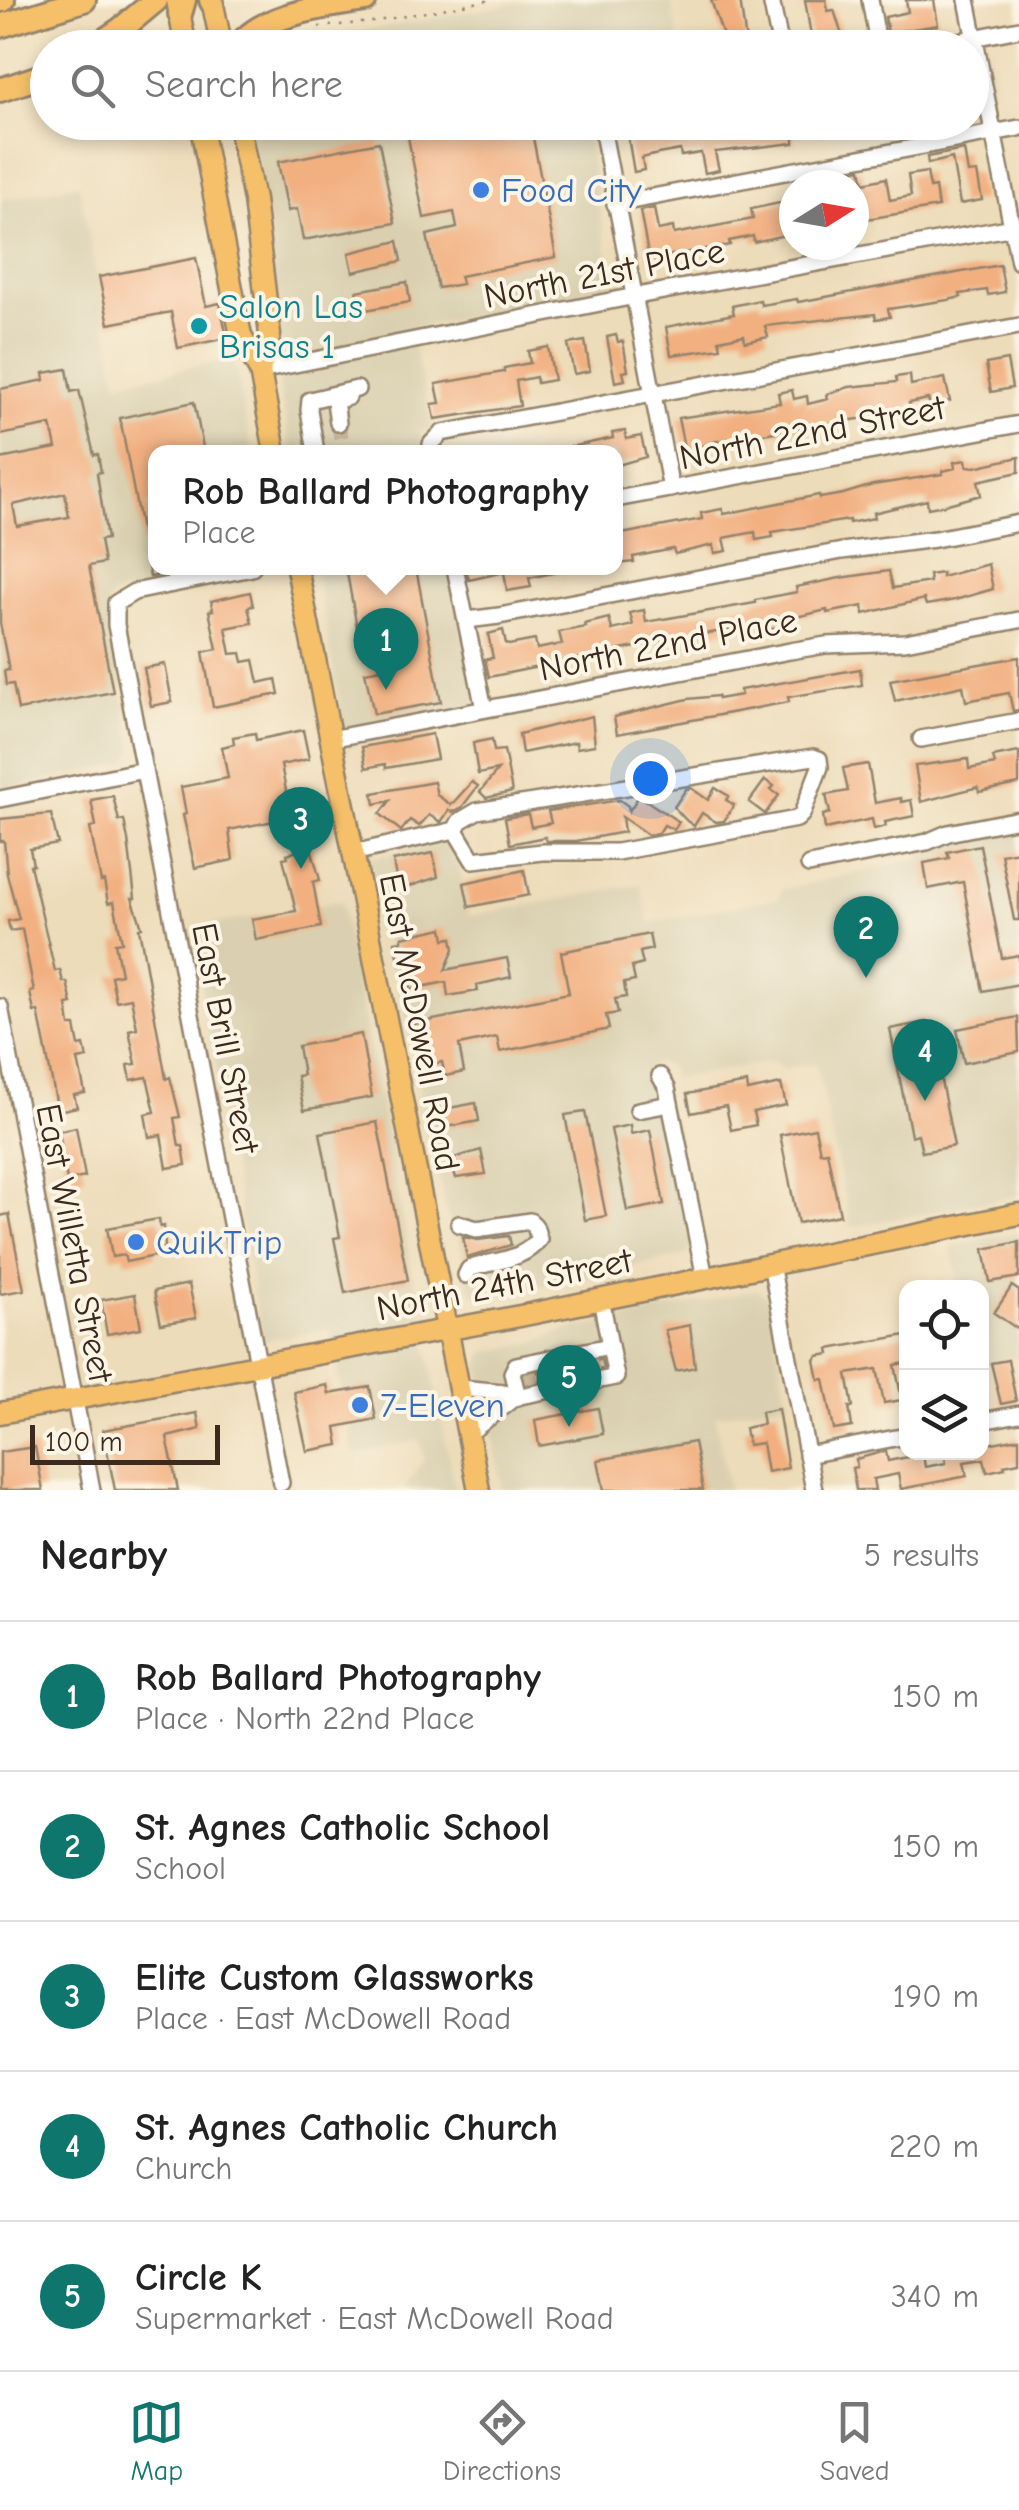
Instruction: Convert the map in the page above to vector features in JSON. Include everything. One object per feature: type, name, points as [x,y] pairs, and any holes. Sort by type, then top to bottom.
[{"type":"highway","points":[[0,28],[84,0]]},
{"type":"highway","points":[[120,30],[156,0]]},
{"type":"highway","points":[[274,0],[336,5]]},
{"type":"highway","points":[[256,30],[271,21],[365,0]]},
{"type":"highway","points":[[0,90],[30,80]]},
{"type":"main road","points":[[211,1],[218,30]]},
{"type":"main road","points":[[180,5],[183,30]]},
{"type":"main road","points":[[203,140],[241,336],[260,371],[275,445]]},
{"type":"main road","points":[[242,140],[254,200],[270,335],[260,371]]},
{"type":"main road","name":"East McDowell Road","points":[[297,575],[478,1490]]},
{"type":"main road","name":"North 24th Street","points":[[0,1413],[601,1300],[1019,1214]]},
{"type":"street","points":[[772,0],[778,30]]},
{"type":"street","points":[[870,0],[876,30]]},
{"type":"street","points":[[967,0],[973,30]]},
{"type":"street","points":[[989,35],[1019,29]]},
{"type":"street","points":[[989,109],[1016,227],[1019,262]]},
{"type":"street","points":[[989,134],[1019,128]]},
{"type":"street","points":[[604,140],[671,489]]},
{"type":"street","points":[[615,204],[957,140]]},
{"type":"street","name":"North 21st Place","points":[[260,371],[1016,227]]},
{"type":"street","points":[[431,445],[442,434],[1019,326]]},
{"type":"street","points":[[318,445],[310,400],[358,392],[335,401],[338,423]]},
{"type":"street","name":"North 22nd Street","points":[[623,498],[1019,424]]},
{"type":"street","points":[[468,620],[1019,522]]},
{"type":"street","name":"East Brill Street","points":[[218,575],[134,592],[116,604],[116,625],[281,1483]]},
{"type":"street","points":[[457,575],[484,709]]},
{"type":"street","name":"North 22nd Place","points":[[330,739],[790,651],[894,643],[1019,620]]},
{"type":"street","points":[[920,739],[1019,721]]},
{"type":"street","points":[[353,854],[455,830],[460,821],[477,811],[819,759],[820,767],[797,819],[618,852],[542,852],[484,860],[473,860],[467,854],[455,830]]},
{"type":"street","points":[[0,799],[144,770]]},
{"type":"street","points":[[809,865],[1019,820]]},
{"type":"street","name":"East Willetta Street","points":[[0,1008],[92,1490]]},
{"type":"street","points":[[660,1076],[670,1104],[705,1278]]},
{"type":"street","points":[[638,1110],[670,1104]]},
{"type":"street","points":[[459,1224],[477,1229],[530,1221],[539,1239],[522,1256],[488,1262],[469,1269],[466,1275]]},
{"type":"street","points":[[770,1264],[814,1490]]},
{"type":"street","points":[[468,1434],[526,1384],[569,1369],[616,1377],[601,1300]]},
{"type":"street","points":[[460,1388],[503,1392],[569,1369],[610,1346]]},
{"type":"street","points":[[989,1420],[1019,1414]]},
{"type":"street","points":[[808,1456],[899,1437]]},
{"type":"path","points":[[313,28],[372,22],[491,0]]},
{"type":"shaded area","points":[[537,0],[671,0],[677,30],[368,30]]},
{"type":"shaded area","points":[[251,140],[587,140],[614,289],[410,328],[432,429],[419,431],[422,445],[290,445],[279,384],[280,340],[272,255]]},
{"type":"shaded area","points":[[79,184],[117,383],[233,359],[251,445],[148,445],[148,575],[204,575],[111,595],[106,607],[133,749],[128,760],[0,789],[0,201]]},
{"type":"shaded area","points":[[317,575],[452,575],[481,718],[357,742],[350,748],[349,756]]},
{"type":"shaded area","points":[[1019,828],[1019,1195],[851,1227],[817,1063],[783,1069],[774,1061],[673,1079],[669,1066],[657,1062],[648,1068],[646,1077],[660,1092],[691,1246],[687,1255],[486,1297],[476,1296],[470,1289],[458,1237],[447,1213],[370,858],[443,842],[456,851],[469,916],[641,884],[649,923],[780,898],[781,890],[922,859],[920,847]]},
{"type":"shaded area","points":[[341,901],[455,1490],[404,1490],[424,1459],[420,1440],[354,1454],[330,1328],[262,1341],[192,928]]},
{"type":"shaded area","points":[[1019,1233],[1019,1357],[989,1363],[989,1280],[958,1280],[951,1246]]},
{"type":"shaded area","points":[[757,1290],[767,1296],[788,1402],[715,1416],[729,1490],[503,1490],[480,1367],[487,1352],[541,1341],[563,1331]]},
{"type":"building","points":[[711,0],[740,0],[744,30],[721,30]]},
{"type":"building","points":[[805,0],[826,0],[840,30],[810,30]]},
{"type":"building","points":[[906,0],[934,0],[938,25],[887,30],[885,17],[908,12]]},
{"type":"building","name":"Food City","points":[[409,140],[533,140],[556,257],[460,276],[462,284],[438,288],[427,235],[457,228],[454,212],[424,218]]},
{"type":"building","points":[[629,140],[794,140],[715,152],[719,170],[705,173],[701,153],[681,156],[680,150],[642,158],[644,170],[634,172]]},
{"type":"building","points":[[379,142],[395,223],[303,240],[297,209],[288,211],[278,162]]},
{"type":"building","points":[[964,150],[968,173],[977,172],[982,200],[960,204],[952,158],[928,164],[927,157]]},
{"type":"building","points":[[927,172],[930,188],[935,187],[938,207],[869,219],[869,182],[886,178],[890,200],[911,196],[908,175]]},
{"type":"building","points":[[779,203],[779,236],[754,242],[753,236],[729,241],[730,245],[649,259],[640,211],[654,208],[658,230],[673,227],[674,234],[753,219],[751,209]]},
{"type":"building","points":[[398,241],[402,261],[353,272],[349,253]]},
{"type":"building","points":[[196,258],[206,306],[220,303],[227,338],[178,348],[171,312],[109,324],[99,277]]},
{"type":"building","points":[[1000,265],[1005,292],[988,295],[987,290],[888,309],[890,317],[876,319],[875,314],[765,326],[768,337],[745,342],[744,335],[719,340],[721,348],[671,355],[666,327],[734,314],[732,306],[760,300],[761,305],[797,299],[798,302]]},
{"type":"building","points":[[407,282],[410,302],[360,311],[357,291]]},
{"type":"building","points":[[616,335],[618,342],[623,341],[628,371],[623,372],[625,380],[615,382],[607,337]]},
{"type":"building","points":[[585,341],[590,371],[574,374],[568,344]]},
{"type":"building","points":[[548,347],[554,380],[537,383],[536,377],[516,381],[520,406],[435,419],[432,404],[440,403],[436,384],[504,372],[504,368],[530,363],[528,351]]},
{"type":"building","points":[[1007,360],[1012,388],[991,392],[986,364]]},
{"type":"building","points":[[67,369],[71,392],[79,390],[94,455],[98,454],[107,539],[100,540],[104,563],[89,566],[113,692],[18,710],[13,684],[6,685],[4,671],[9,670],[0,623],[0,459],[56,448],[51,425],[0,435],[0,389],[45,380],[44,373]],"holes":[[[65,493],[69,517],[17,526],[13,505]]]},
{"type":"building","points":[[910,375],[911,385],[945,378],[950,401],[930,405],[928,399],[909,403],[910,411],[717,441],[685,452],[678,418],[780,403],[778,393],[792,390],[794,399],[807,396],[808,404],[828,399],[827,394],[849,387],[897,382],[896,377]]},
{"type":"building","points":[[194,402],[203,445],[148,445],[148,566],[120,418]]},
{"type":"building","points":[[625,431],[626,439],[641,436],[646,457],[623,464],[623,445],[579,445],[613,438],[612,433]]},
{"type":"building","points":[[1019,457],[1019,472],[978,481],[981,495],[944,505],[928,508],[927,500],[849,523],[772,532],[773,537],[756,540],[755,532],[724,538],[727,551],[715,553],[713,545],[675,554],[673,549],[633,557],[634,562],[623,563],[623,534],[702,519],[701,513],[722,509],[724,514],[943,474],[955,468],[954,462],[966,460],[967,466]]},
{"type":"building","points":[[988,564],[993,589],[955,600],[926,605],[924,599],[864,614],[863,606],[827,610],[778,621],[779,628],[760,631],[759,626],[689,636],[489,677],[485,659],[493,658],[488,634],[503,630],[506,644],[535,640],[537,649],[562,644],[559,632],[609,618],[612,630],[633,625],[630,613],[644,610],[646,622],[755,603],[797,592],[796,587],[840,578],[889,571],[893,588],[930,582],[929,575],[942,573],[942,577]]},
{"type":"building","points":[[347,575],[417,575],[441,702],[374,714],[365,672],[398,666],[394,638],[360,644]]},
{"type":"building","points":[[504,575],[543,575],[529,578],[531,587],[507,591]]},
{"type":"building","points":[[250,592],[252,623],[226,628],[231,654],[241,653],[243,662],[254,660],[259,683],[276,679],[279,694],[213,707],[203,652],[217,649],[209,611],[213,610],[211,601]]},
{"type":"building","points":[[1019,657],[1019,710],[1013,711],[1009,693],[966,701],[963,686],[895,701],[890,680]]},
{"type":"building","points":[[165,664],[172,702],[151,706],[144,668]]},
{"type":"building","points":[[860,669],[862,685],[617,734],[614,717],[688,699],[741,695],[740,690]]},
{"type":"building","points":[[592,716],[595,745],[577,748],[576,742],[522,753],[519,734]]},
{"type":"building","points":[[303,730],[309,759],[281,765],[287,796],[303,793],[308,814],[229,830],[233,860],[195,868],[181,787],[228,778],[222,747],[234,744],[233,737],[255,733],[256,740]]},
{"type":"building","points":[[432,734],[437,759],[366,768],[362,747]]},
{"type":"building","points":[[492,739],[494,751],[504,750],[512,792],[486,798],[480,792],[498,770],[478,774],[473,743]]},
{"type":"building","points":[[1019,752],[1019,784],[979,792],[978,787],[921,802],[915,766],[968,759],[969,769],[995,764],[993,757]]},
{"type":"building","points":[[868,764],[875,803],[911,800],[914,816],[885,822],[886,826],[874,829],[872,819],[825,829],[823,815],[830,813],[826,795],[848,791],[843,768]]},
{"type":"building","points":[[765,780],[779,795],[765,814],[749,802]]},
{"type":"building","points":[[434,782],[437,795],[451,805],[472,782],[478,786],[462,807],[449,810],[441,822],[429,815],[419,826],[410,820],[401,831],[380,814],[390,801],[375,804],[373,793]]},
{"type":"building","points":[[691,788],[708,800],[715,788],[729,796],[726,800],[734,805],[724,821],[716,822],[702,813],[694,826],[687,821],[674,807],[686,789]]},
{"type":"building","points":[[113,796],[128,840],[132,898],[142,927],[139,928],[166,1079],[170,1077],[180,1117],[174,1118],[186,1165],[167,1168],[161,1135],[149,1137],[145,1114],[155,1112],[147,1077],[131,1080],[128,1065],[136,1064],[129,1030],[137,1028],[131,998],[116,1001],[111,976],[121,974],[115,943],[122,942],[114,902],[108,903],[104,881],[101,882],[90,828],[96,826],[91,800]]},
{"type":"building","points":[[639,796],[679,822],[674,830],[664,825],[659,833],[648,835],[622,817],[624,832],[576,841],[546,841],[545,837],[510,844],[505,818],[528,814],[531,827],[551,823],[548,811],[620,800],[629,811]]},
{"type":"building","points":[[51,814],[58,844],[30,849],[30,865],[55,971],[60,970],[63,982],[67,982],[72,1004],[67,1005],[70,1026],[75,1026],[79,1046],[84,1045],[87,1058],[78,1060],[85,1093],[74,1095],[77,1107],[58,1111],[38,1011],[34,1012],[30,992],[34,991],[22,929],[10,931],[8,921],[19,919],[7,874],[4,841],[0,841],[0,819]]},
{"type":"building","points":[[980,845],[1002,958],[1019,955],[1019,984],[983,991],[963,882],[928,889],[924,863],[949,858],[947,852]]},
{"type":"building","points":[[311,848],[320,880],[313,882],[321,927],[256,940],[252,919],[296,911],[283,858]]},
{"type":"building","points":[[1019,851],[1019,920],[1014,920],[1001,854]]},
{"type":"building","points":[[433,853],[438,877],[398,890],[393,861]]},
{"type":"building","points":[[524,870],[529,895],[469,907],[464,883]]},
{"type":"building","points":[[443,928],[445,939],[452,938],[454,949],[445,970],[507,958],[511,977],[477,985],[478,991],[448,996],[446,982],[411,989],[406,964],[400,965],[395,942]]},
{"type":"building","points":[[649,934],[652,949],[640,952],[643,964],[632,967],[635,981],[624,983],[626,997],[615,999],[618,1013],[606,1015],[609,1029],[500,1052],[497,1037],[459,1045],[464,1072],[445,1076],[442,1062],[433,1064],[430,1051],[419,1053],[413,1024],[569,993],[561,952]]},
{"type":"building","points":[[1018,1017],[1019,1052],[964,1063],[957,1029]]},
{"type":"building","points":[[926,1022],[930,1026],[954,1146],[922,1152],[918,1134],[911,1136],[890,1029]]},
{"type":"building","points":[[361,1034],[372,1097],[304,1110],[297,1076],[303,1075],[298,1046]]},
{"type":"building","points":[[747,1083],[748,1091],[781,1084],[786,1105],[753,1112],[756,1125],[731,1130],[726,1106],[691,1113],[687,1094]]},
{"type":"building","points":[[476,1103],[479,1121],[447,1127],[444,1109]]},
{"type":"building","points":[[585,1112],[606,1216],[585,1220],[565,1115]]},
{"type":"building","points":[[377,1122],[408,1280],[345,1293],[334,1238],[340,1237],[320,1133]]},
{"type":"building","points":[[630,1125],[631,1134],[650,1130],[664,1204],[627,1211],[611,1129]]},
{"type":"building","points":[[76,1127],[85,1177],[67,1181],[59,1131]]},
{"type":"building","points":[[815,1128],[820,1152],[827,1151],[840,1215],[798,1223],[780,1135]]},
{"type":"building","points":[[481,1150],[486,1174],[456,1178],[450,1159]]},
{"type":"building","points":[[9,1214],[24,1290],[0,1294],[0,1216]]},
{"type":"building","name":"QuikTrip","points":[[159,1219],[160,1227],[164,1226],[165,1248],[154,1250],[155,1256],[126,1262],[124,1255],[112,1257],[107,1228]]},
{"type":"building","points":[[509,1236],[511,1245],[467,1258],[463,1237],[478,1240]]},
{"type":"building","points":[[1019,1242],[1019,1277],[990,1282],[984,1249]]},
{"type":"building","name":"QuikTrip","points":[[189,1284],[196,1318],[161,1324],[154,1291]]},
{"type":"building","points":[[1012,1286],[1019,1291],[1019,1330],[994,1313]]},
{"type":"building","name":"QuikTrip","points":[[135,1294],[141,1328],[107,1334],[101,1300]]},
{"type":"building","points":[[690,1325],[695,1367],[676,1371],[665,1330]]},
{"type":"building","points":[[899,1336],[899,1364],[895,1365],[899,1400],[884,1403],[877,1369],[847,1374],[852,1427],[834,1430],[824,1379],[819,1380],[815,1360],[830,1354],[829,1349]]},
{"type":"building","points":[[601,1359],[603,1368],[526,1383],[524,1375]]},
{"type":"building","points":[[1008,1360],[1016,1401],[1001,1404],[991,1363]]},
{"type":"building","points":[[327,1385],[329,1394],[370,1387],[376,1419],[336,1427],[339,1445],[307,1451],[294,1392]]},
{"type":"building","points":[[598,1408],[603,1434],[539,1446],[535,1420]]},
{"type":"building","points":[[778,1409],[788,1468],[767,1472],[762,1443],[748,1445],[745,1428],[763,1424],[761,1412]]},
{"type":"building","points":[[197,1413],[200,1429],[167,1437],[178,1490],[115,1490],[103,1430]]},
{"type":"building","points":[[1019,1438],[1019,1462],[987,1472],[984,1460],[989,1460],[989,1444]]},
{"type":"building","points":[[694,1442],[703,1490],[604,1490],[598,1460]]},
{"type":"building","points":[[35,1447],[43,1490],[0,1490],[0,1452]]},
{"type":"building","points":[[886,1451],[888,1461],[924,1460],[925,1467],[946,1463],[945,1460],[977,1460],[964,1462],[967,1476],[901,1489],[898,1474],[873,1479],[875,1490],[856,1490],[852,1468],[857,1467],[856,1459]]},
{"type":"tunnel","points":[[338,423],[343,445]]},
{"type":"tunnel","points":[[589,1357],[592,1371]]},
{"type":"tunnel","points":[[575,1360],[577,1374]]},
{"type":"tunnel","points":[[561,1362],[563,1377]]},
{"type":"tunnel","points":[[546,1365],[549,1380]]},
{"type":"tunnel","points":[[529,1369],[531,1383]]},
{"type":"place","name":"Food City","points":[[481,190]]},
{"type":"place","name":"Salon Las Brisas 1","points":[[199,326]]},
{"type":"place","name":"Rob Ballard Photography","points":[[386,690]]},
{"type":"place","name":"Elite Custom Glassworks","points":[[301,869]]},
{"type":"place","name":"St. Agnes Catholic School","points":[[866,978]]},
{"type":"place","name":"St. Agnes Catholic Church","points":[[925,1101]]},
{"type":"place","name":"QuikTrip","points":[[136,1242]]},
{"type":"place","name":"7-Eleven","points":[[360,1405]]},
{"type":"place","name":"Circle K","points":[[569,1427]]}]
